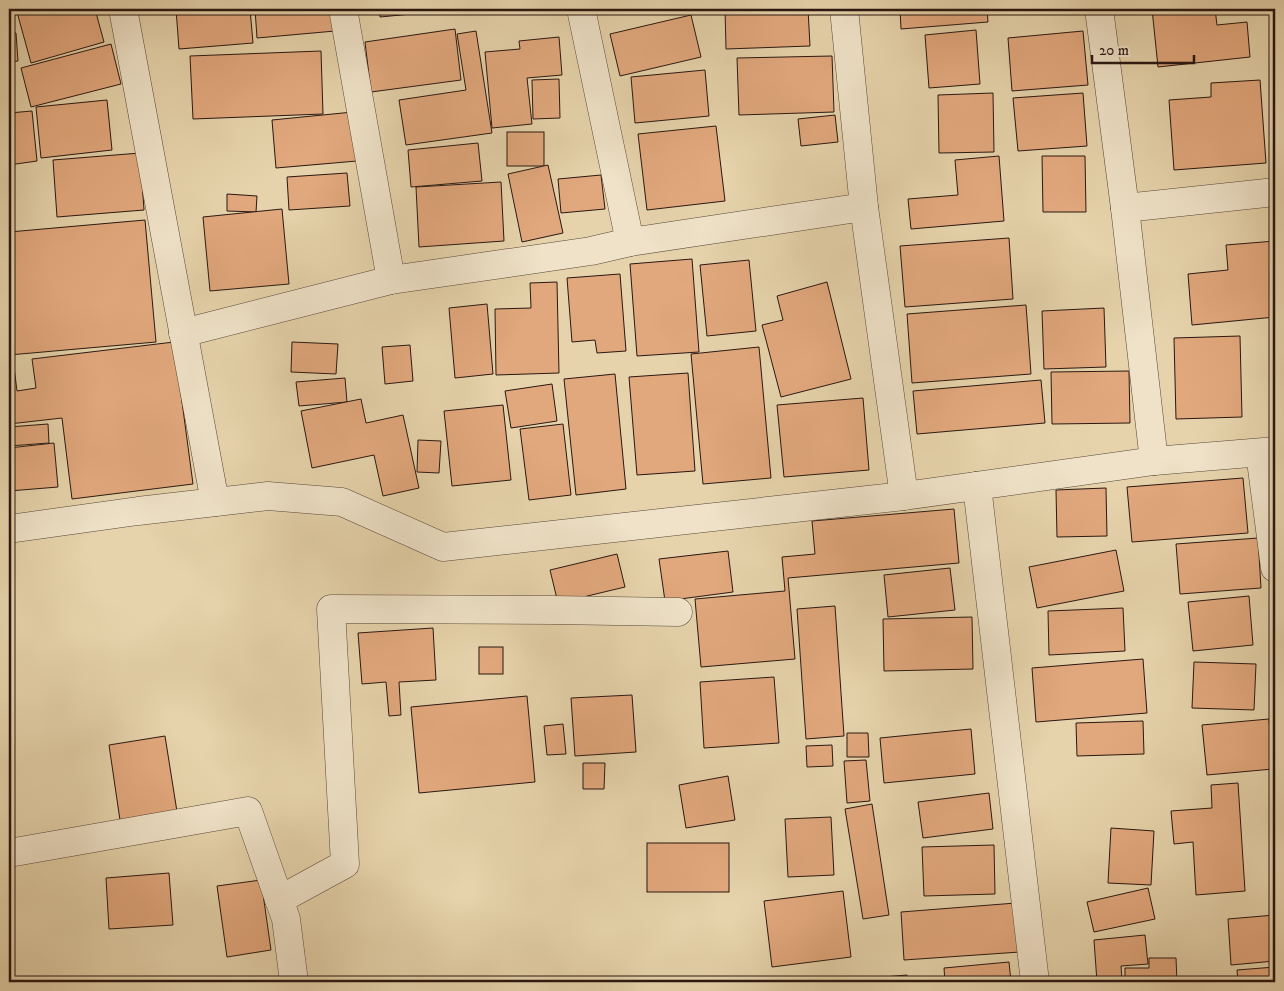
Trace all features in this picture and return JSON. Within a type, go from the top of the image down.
[{"type":"street","points":[[123,9],[215,502]]},
{"type":"street","points":[[343,9],[391,280]]},
{"type":"street","points":[[581,9],[630,242]]},
{"type":"street","points":[[844,9],[864,207],[904,496]]},
{"type":"street","points":[[1099,9],[1125,208],[1154,462]]},
{"type":"street","points":[[1125,208],[1275,192]]},
{"type":"street","points":[[184,333],[391,280],[591,251],[630,242],[864,207]]},
{"type":"street","points":[[9,529],[268,496],[342,502],[443,547],[904,496],[1154,462],[1268,452],[1275,568]]},
{"type":"street","points":[[977,486],[1035,982]]},
{"type":"street","points":[[279,900],[345,864],[331,609],[678,612]]},
{"type":"street","points":[[9,853],[248,810],[286,919],[294,982]]},
{"type":"building","points":[[29,9],[95,9],[104,42],[31,63],[17,12]]},
{"type":"building","points":[[176,9],[250,9],[253,43],[179,49]]},
{"type":"building","points":[[255,9],[334,9],[335,31],[257,38]]},
{"type":"building","points":[[380,9],[463,9],[380,17]]},
{"type":"building","points":[[725,9],[808,9],[810,46],[726,49]]},
{"type":"building","points":[[900,9],[987,9],[988,22],[901,29]]},
{"type":"building","points":[[1152,9],[1215,9],[1217,25],[1247,22],[1250,57],[1158,67]]},
{"type":"building","points":[[691,15],[701,57],[620,76],[610,34]]},
{"type":"building","points":[[455,29],[461,80],[371,92],[365,42]]},
{"type":"building","points":[[976,30],[980,84],[929,88],[925,35]]},
{"type":"building","points":[[476,31],[492,133],[406,145],[399,100],[466,90],[457,34]]},
{"type":"building","points":[[1083,31],[1088,85],[1012,91],[1008,38]]},
{"type":"building","points":[[9,33],[16,33],[18,61],[9,62]]},
{"type":"building","points":[[559,37],[562,75],[527,78],[532,124],[492,128],[485,52],[520,49],[519,41]]},
{"type":"building","points":[[111,44],[121,84],[31,107],[21,68]]},
{"type":"building","points":[[321,51],[323,114],[193,119],[190,56]]},
{"type":"building","points":[[832,56],[834,112],[739,115],[737,58]]},
{"type":"building","points":[[705,70],[709,116],[635,123],[631,77]]},
{"type":"building","points":[[559,79],[560,118],[533,119],[532,80]]},
{"type":"building","points":[[1260,80],[1266,163],[1174,170],[1169,100],[1211,97],[1211,83]]},
{"type":"building","points":[[1273,91],[1275,91],[1275,155],[1274,155]]},
{"type":"building","points":[[993,93],[994,152],[939,153],[938,95]]},
{"type":"building","points":[[1083,93],[1087,146],[1018,151],[1013,98]]},
{"type":"building","points":[[107,100],[112,150],[41,158],[36,107]]},
{"type":"building","points":[[32,111],[37,161],[9,165],[9,113]]},
{"type":"building","points":[[353,112],[357,161],[276,168],[272,120]]},
{"type":"building","points":[[835,115],[838,142],[801,146],[798,119]]},
{"type":"building","points":[[716,126],[725,201],[647,210],[638,134]]},
{"type":"building","points":[[507,132],[544,132],[544,166],[507,166]]},
{"type":"building","points":[[478,143],[482,181],[411,187],[408,150]]},
{"type":"building","points":[[140,153],[144,210],[57,217],[53,160]]},
{"type":"building","points":[[999,156],[1004,221],[911,229],[908,199],[958,195],[955,160]]},
{"type":"building","points":[[1042,156],[1085,156],[1086,212],[1043,212]]},
{"type":"building","points":[[548,165],[563,233],[522,242],[508,174]]},
{"type":"building","points":[[347,173],[350,206],[289,210],[287,177]]},
{"type":"building","points":[[601,175],[605,209],[561,213],[558,179]]},
{"type":"building","points":[[501,182],[504,241],[419,247],[416,187]]},
{"type":"building","points":[[227,194],[257,196],[256,212],[227,211]]},
{"type":"building","points":[[282,209],[289,284],[210,291],[203,217]]},
{"type":"building","points":[[145,220],[156,342],[9,355],[9,232]]},
{"type":"building","points":[[1009,238],[1013,299],[905,307],[900,246]]},
{"type":"building","points":[[1275,241],[1275,317],[1192,325],[1188,274],[1228,270],[1226,245]]},
{"type":"building","points":[[692,259],[699,352],[637,356],[630,264]]},
{"type":"building","points":[[749,260],[756,331],[707,336],[700,265]]},
{"type":"building","points":[[620,274],[626,351],[597,353],[595,340],[572,342],[567,278]]},
{"type":"building","points":[[557,282],[559,373],[496,375],[495,309],[531,308],[530,283]]},
{"type":"building","points":[[827,282],[851,379],[781,397],[762,325],[783,320],[777,296]]},
{"type":"building","points":[[487,304],[493,374],[455,378],[449,308]]},
{"type":"building","points":[[1026,305],[1031,374],[912,383],[907,314]]},
{"type":"building","points":[[1104,308],[1106,367],[1044,369],[1042,311]]},
{"type":"building","points":[[1240,336],[1242,417],[1176,419],[1174,338]]},
{"type":"building","points":[[174,342],[193,484],[72,499],[62,418],[9,424],[9,367],[14,367],[17,391],[36,388],[32,359]]},
{"type":"building","points":[[292,342],[338,344],[336,374],[291,372]]},
{"type":"building","points":[[410,345],[413,381],[385,384],[382,347]]},
{"type":"building","points":[[759,347],[771,478],[703,484],[691,354]]},
{"type":"building","points":[[1129,371],[1130,423],[1052,424],[1051,372]]},
{"type":"building","points":[[688,373],[695,471],[637,475],[629,377]]},
{"type":"building","points":[[615,374],[626,489],[576,495],[564,379]]},
{"type":"building","points":[[345,378],[347,402],[299,406],[296,382]]},
{"type":"building","points":[[1041,380],[1045,423],[917,434],[913,391]]},
{"type":"building","points":[[552,384],[557,421],[511,428],[505,391]]},
{"type":"building","points":[[863,398],[869,470],[784,477],[777,405]]},
{"type":"building","points":[[361,399],[366,423],[403,415],[419,488],[383,496],[374,455],[312,468],[301,411]]},
{"type":"building","points":[[503,405],[511,480],[452,486],[444,411]]},
{"type":"building","points":[[48,424],[49,443],[9,446],[9,427]]},
{"type":"building","points":[[563,424],[571,495],[529,500],[520,429]]},
{"type":"building","points":[[418,440],[441,441],[439,473],[417,472]]},
{"type":"building","points":[[54,443],[58,487],[9,491],[9,448]]},
{"type":"building","points":[[1243,478],[1248,533],[1132,542],[1127,487]]},
{"type":"building","points":[[1106,488],[1107,536],[1057,537],[1056,490]]},
{"type":"building","points":[[954,509],[959,563],[788,578],[795,659],[701,667],[695,599],[785,591],[782,557],[815,554],[812,521]]},
{"type":"building","points":[[1258,538],[1261,588],[1180,594],[1176,544]]},
{"type":"building","points":[[1116,550],[1124,591],[1037,608],[1029,567]]},
{"type":"building","points":[[728,551],[733,592],[665,601],[659,559]]},
{"type":"building","points":[[617,554],[625,587],[558,603],[550,570]]},
{"type":"building","points":[[950,568],[955,610],[888,617],[884,575]]},
{"type":"building","points":[[1249,596],[1253,645],[1193,651],[1188,602]]},
{"type":"building","points":[[835,606],[844,736],[806,739],[797,609]]},
{"type":"building","points":[[1123,608],[1125,651],[1049,655],[1048,611]]},
{"type":"building","points":[[972,617],[973,669],[884,671],[883,619]]},
{"type":"building","points":[[433,628],[436,680],[399,682],[401,715],[389,716],[386,682],[362,684],[358,633]]},
{"type":"building","points":[[479,647],[503,647],[503,674],[479,674]]},
{"type":"building","points":[[1143,659],[1147,713],[1036,722],[1032,668]]},
{"type":"building","points":[[1194,662],[1256,664],[1254,710],[1192,708]]},
{"type":"building","points":[[774,677],[779,743],[704,748],[700,682]]},
{"type":"building","points":[[632,695],[636,752],[575,756],[571,698]]},
{"type":"building","points":[[527,696],[535,782],[419,793],[411,707]]},
{"type":"building","points":[[1269,719],[1273,769],[1207,775],[1202,725]]},
{"type":"building","points":[[1143,721],[1144,754],[1077,756],[1076,723]]},
{"type":"building","points":[[563,724],[566,754],[547,755],[544,726]]},
{"type":"building","points":[[971,729],[975,774],[884,783],[880,738]]},
{"type":"building","points":[[847,733],[868,733],[869,757],[847,757]]},
{"type":"building","points":[[165,736],[178,818],[121,827],[109,745]]},
{"type":"building","points":[[832,745],[833,766],[807,767],[806,746]]},
{"type":"building","points":[[866,760],[870,801],[847,803],[844,761]]},
{"type":"building","points":[[583,763],[605,763],[604,789],[583,789]]},
{"type":"building","points":[[728,776],[735,820],[686,828],[679,785]]},
{"type":"building","points":[[1238,783],[1245,891],[1196,895],[1193,842],[1174,844],[1171,811],[1212,808],[1211,785]]},
{"type":"building","points":[[989,793],[993,829],[923,838],[918,802]]},
{"type":"building","points":[[872,804],[889,915],[863,919],[845,809]]},
{"type":"building","points":[[831,817],[834,875],[788,877],[785,819]]},
{"type":"building","points":[[1111,828],[1154,831],[1151,885],[1108,883]]},
{"type":"building","points":[[647,843],[729,843],[729,892],[647,892]]},
{"type":"building","points":[[994,845],[995,894],[924,896],[922,847]]},
{"type":"building","points":[[169,873],[173,925],[109,929],[106,878]]},
{"type":"building","points":[[261,880],[271,950],[227,957],[217,886]]},
{"type":"building","points":[[1148,888],[1155,919],[1094,932],[1087,902]]},
{"type":"building","points":[[843,891],[851,957],[772,967],[764,901]]},
{"type":"building","points":[[1016,903],[1020,952],[904,960],[901,912]]},
{"type":"building","points":[[1275,915],[1275,961],[1231,965],[1228,919]]},
{"type":"building","points":[[1145,935],[1148,964],[1121,966],[1122,982],[1097,982],[1094,940]]},
{"type":"building","points":[[1149,958],[1176,958],[1177,982],[1125,982],[1125,968],[1149,968]]},
{"type":"building","points":[[1009,962],[1011,982],[945,982],[944,968]]},
{"type":"building","points":[[1275,967],[1275,982],[1238,982],[1237,970]]},
{"type":"building","points":[[907,975],[908,982],[885,982],[884,977]]},
{"type":"building","points":[[858,977],[859,982],[806,982]]}]
